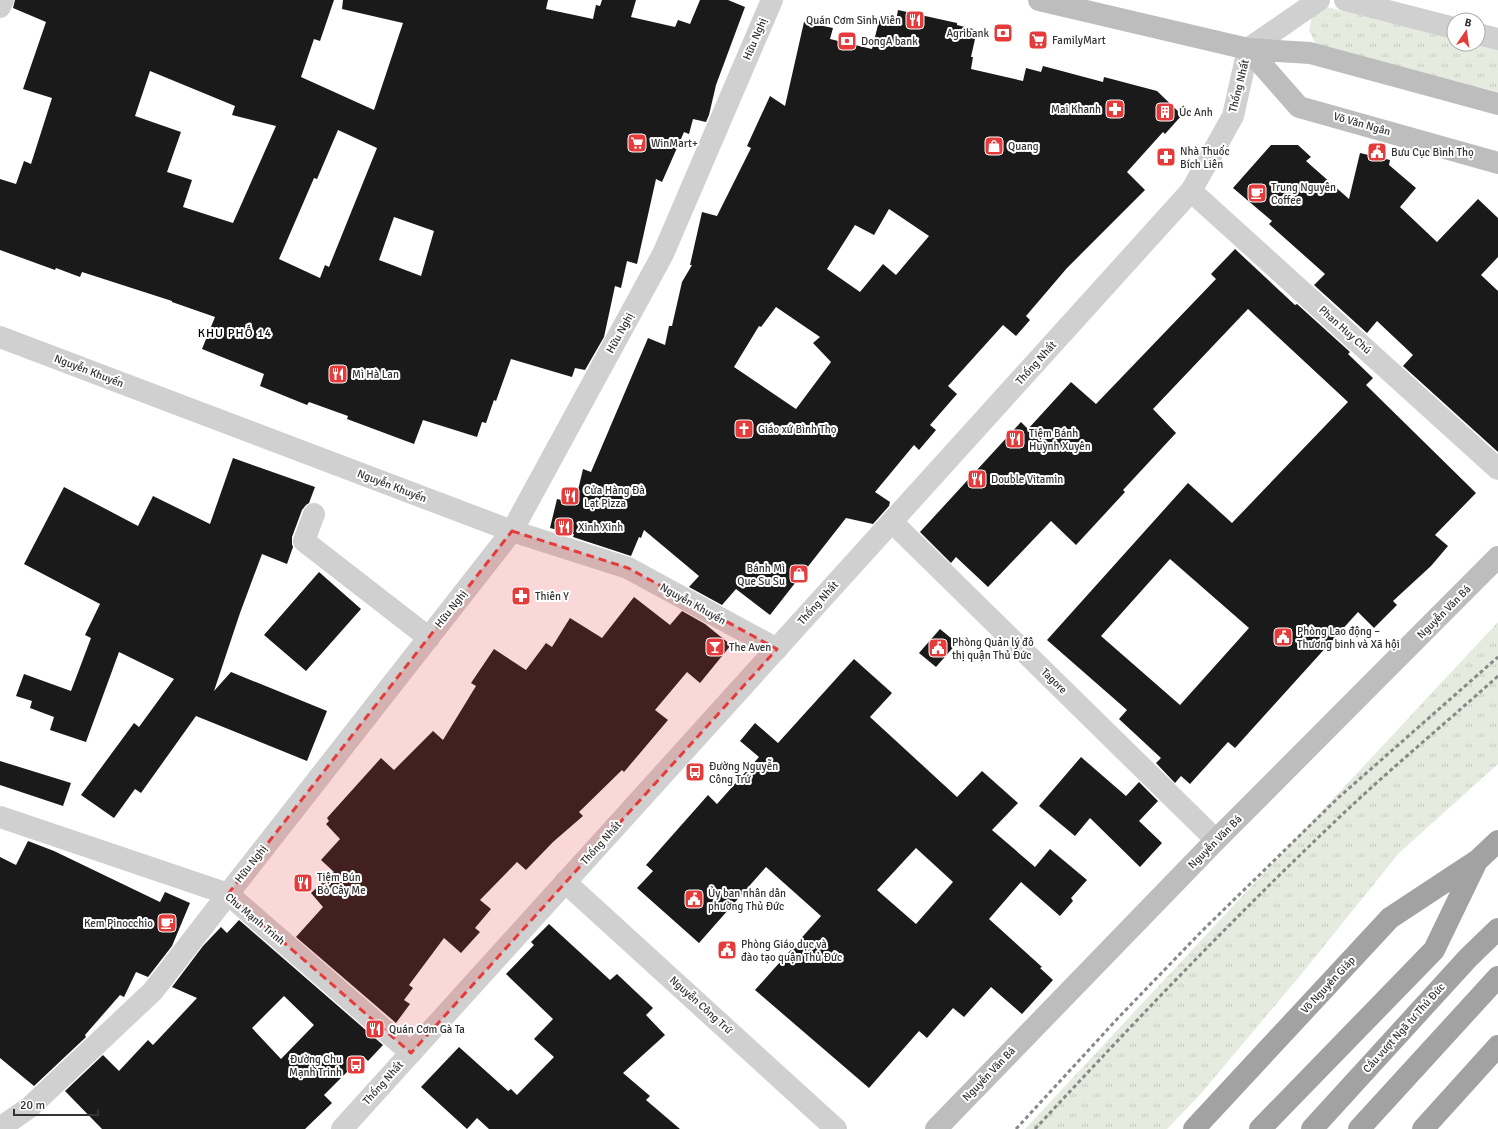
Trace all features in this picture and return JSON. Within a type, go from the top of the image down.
[{"type":"highway","name":"Võ Nguyên Giáp","points":[[1194,1129],[1390,918],[1478,860],[1498,841]]},
{"type":"highway","name":"Võ Nguyên Giáp","points":[[1260,1129],[1434,950],[1478,860]]},
{"type":"highway","name":"Cầu vượt Ngã tư Thủ Đức","points":[[1312,1129],[1468,958],[1498,929]]},
{"type":"highway","points":[[1359,1129],[1498,977]]},
{"type":"highway","points":[[1423,1129],[1498,1046]]},
{"type":"main road","points":[[1039,0],[1248,49],[1310,53],[1498,104]]},
{"type":"main road","name":"Võ Văn Ngân","points":[[1248,49],[1299,107],[1498,163]]},
{"type":"main road","name":"Nguyễn Văn Bá","points":[[936,1129],[1216,840],[1498,558]]},
{"type":"street","points":[[0,7],[3,0]]},
{"type":"street","name":"Hữu Nghị","points":[[0,1128],[30,1107],[153,991],[512,531],[663,254],[772,0]]},
{"type":"street","points":[[1248,49],[1319,0]]},
{"type":"street","points":[[1345,0],[1446,26]]},
{"type":"street","points":[[1486,36],[1498,39]]},
{"type":"street","name":"Thống Nhất","points":[[342,1129],[1191,191],[1233,116],[1248,49]]},
{"type":"street","name":"Phan Huy Chú","points":[[1191,191],[1498,469]]},
{"type":"street","name":"Nguyễn Khuyến","points":[[0,337],[512,531],[628,568],[777,649]]},
{"type":"street","points":[[314,514],[304,541],[429,638]]},
{"type":"street","name":"Tagore","points":[[892,522],[1216,840]]},
{"type":"street","name":"Chu Mạnh Trinh","points":[[0,817],[228,894],[411,1052]]},
{"type":"street","name":"Nguyễn Công Trứ","points":[[565,882],[836,1129]]},
{"type":"highlighted area","points":[[512,531],[628,568],[777,649],[411,1053],[228,894]]},
{"type":"green space","points":[[1327,7],[1446,37],[1446,52],[1486,52],[1486,47],[1498,50],[1498,92],[1316,45],[1309,30],[1312,16]]},
{"type":"green space","points":[[1498,622],[1498,764],[1399,853],[1299,977],[1198,1097],[1167,1129],[1025,1129]]},
{"type":"building","points":[[15,0],[334,0],[320,41],[314,39],[301,77],[374,110],[403,23],[342,9],[343,0],[548,0],[546,9],[593,19],[596,5],[600,6],[602,0],[636,0],[631,17],[675,27],[678,20],[690,24],[700,0],[728,0],[745,7],[716,85],[706,122],[693,119],[689,134],[684,132],[662,182],[656,179],[637,264],[627,261],[621,288],[615,286],[604,337],[585,370],[575,368],[572,377],[511,359],[496,401],[494,400],[486,423],[482,422],[477,437],[423,420],[414,444],[347,419],[348,416],[309,402],[307,405],[260,386],[264,374],[202,349],[215,317],[172,301],[82,272],[80,277],[56,268],[55,270],[0,250],[0,179],[16,184],[24,161],[31,164],[52,98],[23,89],[46,22],[13,8]],"holes":[[[150,71],[235,106],[232,115],[276,126],[233,223],[183,207],[192,180],[167,172],[181,132],[135,116]],[[338,130],[377,148],[329,267],[325,265],[320,278],[279,259],[314,178],[317,179]],[[394,217],[434,231],[421,276],[379,260]]]},
{"type":"building","points":[[898,10],[957,23],[957,25],[977,30],[971,57],[973,57],[971,69],[1023,81],[1026,68],[1041,72],[1043,66],[1103,82],[1104,77],[1157,91],[1182,115],[1165,134],[1163,132],[1127,172],[1145,190],[1067,268],[1026,316],[1030,320],[1016,336],[1003,325],[948,386],[957,394],[930,425],[936,430],[919,450],[914,445],[875,492],[890,502],[889,506],[873,524],[846,518],[770,615],[736,589],[722,605],[689,587],[699,576],[644,530],[641,538],[639,537],[631,556],[573,537],[574,534],[550,528],[557,499],[575,503],[583,469],[591,472],[648,338],[665,345],[669,326],[672,326],[682,282],[692,265],[690,265],[702,212],[717,216],[751,148],[747,146],[770,96],[785,106],[804,22],[833,28],[830,39],[872,49],[880,17],[896,21]],"holes":[[[889,209],[929,236],[896,275],[883,264],[860,292],[827,269],[855,225],[874,235]],[[776,307],[820,337],[813,343],[831,362],[796,409],[734,367],[759,326],[761,327]]]},
{"type":"building","points":[[1271,145],[1298,145],[1311,157],[1306,161],[1349,199],[1360,153],[1390,160],[1389,165],[1416,188],[1400,207],[1437,242],[1478,199],[1498,218],[1498,257],[1481,275],[1498,291],[1498,452],[1403,366],[1413,355],[1377,321],[1367,333],[1314,285],[1325,274],[1269,224],[1272,221],[1233,188]]},
{"type":"building","points":[[1235,249],[1295,305],[1297,304],[1350,352],[1348,354],[1373,378],[1366,385],[1476,493],[1435,535],[1448,546],[1431,566],[1393,601],[1397,605],[1374,628],[1358,612],[1235,748],[1228,742],[1190,784],[1181,776],[1175,783],[1156,763],[1161,758],[1119,719],[1127,710],[1047,640],[1188,483],[1232,523],[1348,402],[1248,309],[1153,409],[1176,433],[1123,490],[1125,492],[1076,545],[1051,521],[988,587],[956,557],[951,563],[920,532],[1021,422],[1028,429],[1071,382],[1096,404],[1216,279],[1211,274]],"holes":[[[1170,559],[1249,628],[1180,705],[1101,636]]]},
{"type":"building","points":[[233,458],[315,487],[309,503],[302,510],[292,537],[293,547],[287,564],[262,554],[240,613],[214,691],[231,672],[327,711],[307,761],[196,716],[141,793],[135,789],[114,818],[81,795],[134,723],[139,727],[174,679],[119,652],[86,742],[50,730],[54,717],[30,708],[32,701],[16,696],[24,674],[71,691],[91,638],[85,635],[100,604],[24,564],[64,487],[138,526],[153,496],[210,524]]},
{"type":"building","points":[[319,572],[361,609],[306,671],[264,635]]},
{"type":"building","points":[[634,597],[670,625],[682,611],[705,624],[731,645],[700,683],[687,672],[655,710],[668,720],[624,772],[622,770],[579,812],[583,816],[553,842],[526,870],[517,862],[480,900],[491,909],[475,928],[480,932],[461,953],[444,938],[409,985],[413,988],[404,1000],[410,1004],[396,1023],[296,937],[323,907],[311,893],[334,872],[321,860],[340,839],[326,824],[329,821],[327,818],[381,758],[394,770],[433,731],[443,740],[476,686],[471,683],[494,649],[526,670],[546,643],[552,647],[570,618],[602,638]]},
{"type":"building","name":"Phòng Quản lý đô thị quận Thủ Đức","points":[[940,629],[957,643],[936,667],[919,653]]},
{"type":"building","points":[[854,659],[892,693],[870,717],[957,797],[982,771],[1018,803],[992,830],[1035,867],[1050,849],[1087,880],[1071,898],[1073,901],[1060,916],[1021,882],[989,919],[1042,967],[1040,968],[1053,980],[1022,1014],[991,987],[964,1017],[953,1008],[927,1038],[919,1031],[869,1088],[755,990],[821,916],[766,867],[699,943],[637,888],[653,871],[646,865],[708,795],[717,804],[759,757],[740,741],[755,723],[778,743]],"holes":[[[916,848],[953,882],[916,924],[877,890]]]},
{"type":"building","points":[[1081,757],[1126,796],[1139,782],[1158,801],[1139,821],[1162,843],[1140,867],[1090,818],[1075,836],[1039,806]]},
{"type":"building","points":[[0,761],[71,783],[63,806],[0,785]]},
{"type":"building","points":[[28,841],[54,851],[160,902],[165,892],[190,903],[172,946],[148,977],[136,972],[124,997],[120,995],[85,1035],[86,1037],[34,1086],[0,1058],[0,857],[16,865]]},
{"type":"building","points":[[239,920],[383,1045],[368,1061],[363,1056],[324,1095],[332,1103],[305,1129],[102,1129],[65,1091],[103,1055],[119,1071],[148,1040],[153,1045],[197,998],[172,987],[203,946],[221,927],[227,933]],"holes":[[[284,996],[314,1025],[281,1059],[252,1028]]]},
{"type":"building","points":[[549,924],[610,980],[617,974],[653,1008],[646,1015],[665,1035],[623,1073],[650,1096],[646,1100],[680,1129],[489,1129],[477,1118],[467,1129],[421,1087],[459,1047],[508,1091],[511,1089],[517,1095],[554,1057],[534,1039],[553,1019],[506,974],[534,945],[531,942]]},
{"type":"railway","points":[[1016,1129],[1119,1017],[1201,932],[1338,798],[1498,657]]},
{"type":"railway","points":[[1035,1129],[1188,967],[1267,888],[1384,776],[1498,676]]},
{"type":"place","name":"Quán Cơm Sinh Viên","points":[[915,20]]},
{"type":"place","name":"Agribank","points":[[1003,33]]},
{"type":"place","name":"FamilyMart","points":[[1038,40]]},
{"type":"place","name":"DongA bank","points":[[847,41]]},
{"type":"place","name":"Mai Khanh","points":[[1115,109]]},
{"type":"place","name":"Úc Anh","points":[[1165,112]]},
{"type":"place","name":"WinMart+","points":[[637,143]]},
{"type":"place","name":"Quang","points":[[994,146]]},
{"type":"place","name":"Bưu Cục Bình Thọ","points":[[1377,152]]},
{"type":"place","name":"Nhà Thuốc Bích Liên","points":[[1166,157]]},
{"type":"place","name":"Trung Nguyên Coffee","points":[[1257,193]]},
{"type":"place","name":"Mì Hà Lan","points":[[338,374]]},
{"type":"place","name":"Giáo xứ Bình Thọ","points":[[744,429]]},
{"type":"place","name":"Tiệm Bánh Huỳnh Xuyên","points":[[1015,439]]},
{"type":"place","name":"Double Vitamin","points":[[977,479]]},
{"type":"place","name":"Cửa Hàng Đà Lạt Pizza","points":[[570,496]]},
{"type":"place","name":"Xinh Xinh","points":[[564,527]]},
{"type":"place","name":"Bánh Mì Que Su Su","points":[[799,574]]},
{"type":"place","name":"Thiên Y","points":[[521,596]]},
{"type":"place","name":"Phòng Lao động – Thương binh và Xã hội","points":[[1283,637]]},
{"type":"place","name":"The Aven","points":[[715,647]]},
{"type":"place","name":"Phòng Quản lý đô thị quận Thủ Đức","points":[[938,648]]},
{"type":"place","name":"Đường Nguyễn Công Trứ","points":[[695,772]]},
{"type":"place","name":"Tiệm Bún Bò Cây Me","points":[[303,883]]},
{"type":"place","name":"Ủy ban nhân dân phường Thủ Đức","points":[[694,899]]},
{"type":"place","name":"Kem Pinocchio","points":[[167,923]]},
{"type":"place","name":"Phòng Giáo dục và đào tạo quận Thủ Đức","points":[[727,950]]},
{"type":"place","name":"Quán Cơm Gà Ta","points":[[375,1029]]},
{"type":"place","name":"Đường Chu Mạnh Trinh","points":[[356,1065]]},
{"type":"district","name":"KHU PHỐ 14","points":[[235,333]]}]
